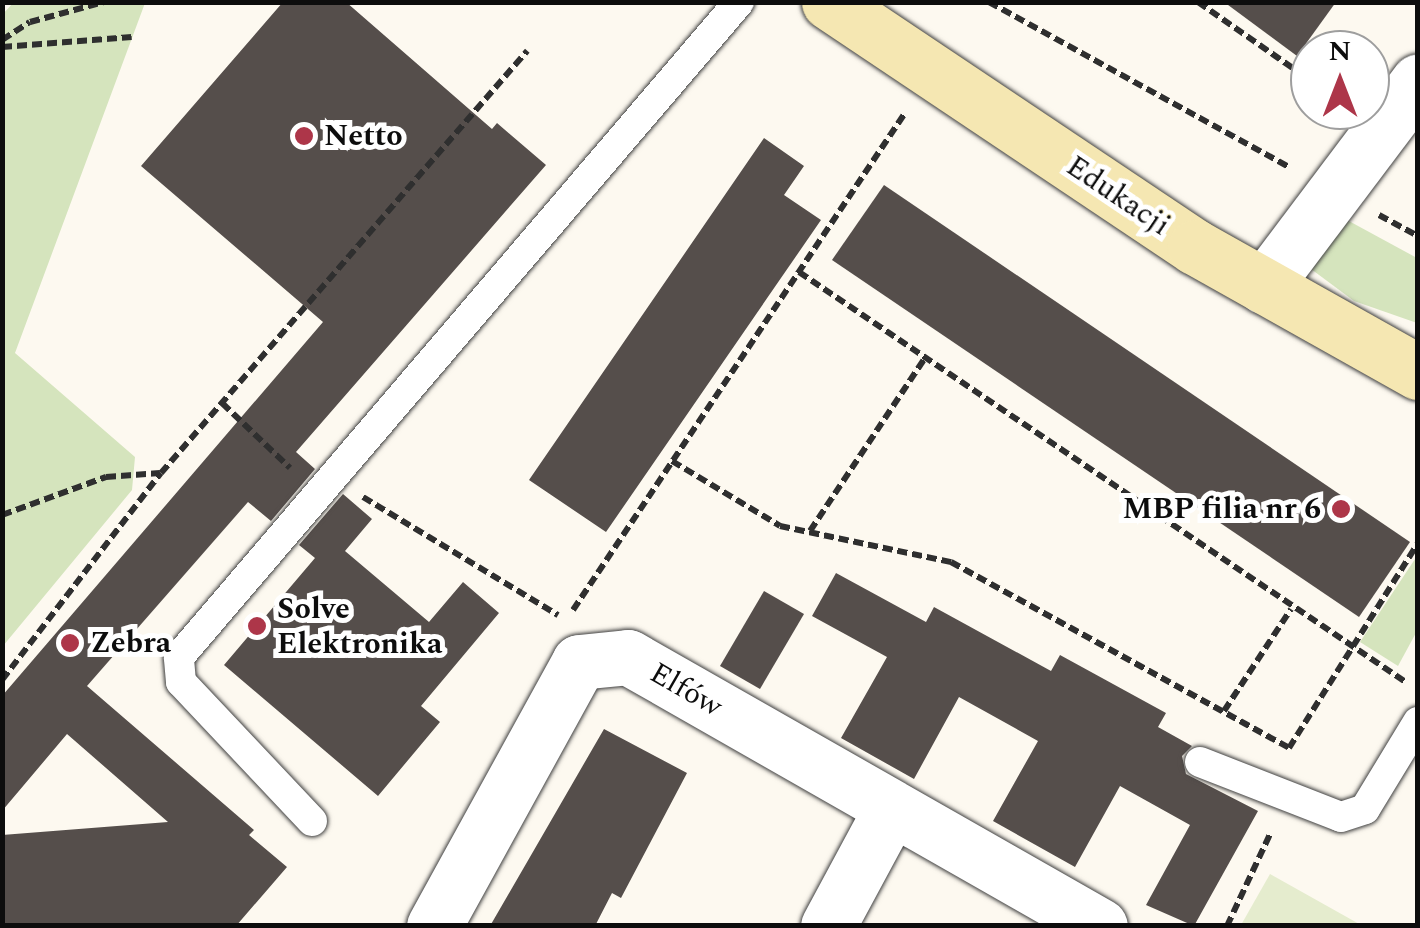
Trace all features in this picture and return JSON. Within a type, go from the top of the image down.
[{"type":"street","name":"Edukacji","points":[[829,2],[1195,247],[1418,372]]},
{"type":"street","points":[[1264,286],[1418,82]]},
{"type":"street","name":"Elfów","points":[[434,926],[579,662],[628,657],[1100,926]]},
{"type":"street","points":[[828,926],[892,809]]},
{"type":"lane","points":[[312,821],[181,682],[179,657],[740,2]]},
{"type":"lane","points":[[1200,762],[1341,817],[1364,809],[1418,722]]},
{"type":"path","points":[[2,44],[30,22],[104,2]]},
{"type":"path","points":[[989,2],[1418,236]]},
{"type":"path","points":[[1198,2],[1290,66]]},
{"type":"path","points":[[2,44],[132,37]]},
{"type":"path","points":[[2,680],[161,473],[527,51]]},
{"type":"path","points":[[222,403],[325,486],[566,620],[906,112]]},
{"type":"path","points":[[799,272],[1352,651],[1418,689]]},
{"type":"path","points":[[810,532],[924,358]]},
{"type":"path","points":[[672,461],[780,526],[952,562],[1289,748],[1418,543]]},
{"type":"path","points":[[2,515],[106,478],[161,473]]},
{"type":"path","points":[[1224,712],[1292,609]]},
{"type":"path","points":[[1226,926],[1288,797]]},
{"type":"green space","points":[[13,3],[145,3],[15,353],[135,457],[132,490],[3,646],[2,15]]},
{"type":"green space","points":[[1336,214],[1417,258],[1417,323],[1354,301],[1311,269],[1311,253]]},
{"type":"green space","points":[[1417,556],[1417,631],[1398,666],[1360,642]]},
{"type":"green space","points":[[1270,874],[1361,925],[1241,925]]},
{"type":"building","points":[[283,2],[346,2],[492,129],[497,123],[546,165],[296,452],[315,469],[271,521],[248,502],[87,686],[254,830],[249,835],[287,867],[236,926],[2,926],[2,835],[168,822],[67,734],[2,811],[2,696],[323,322],[141,166]]},
{"type":"building","points":[[1224,2],[1336,2],[1316,30],[1290,30],[1290,51]]},
{"type":"building","points":[[764,138],[804,166],[784,195],[821,220],[606,532],[529,480]]},
{"type":"building","points":[[884,185],[1410,542],[1359,617],[832,260]]},
{"type":"building","points":[[343,494],[372,519],[345,551],[429,622],[463,582],[499,613],[421,706],[440,722],[378,796],[224,665],[315,558],[299,545]]},
{"type":"building","points":[[836,573],[926,622],[934,607],[1051,671],[1060,655],[1166,713],[1158,727],[1192,746],[1182,756],[1186,774],[1258,811],[1194,926],[1146,905],[1190,825],[1120,786],[1075,867],[993,821],[1038,741],[959,697],[914,779],[841,738],[887,657],[812,616]]},
{"type":"building","points":[[764,591],[804,614],[760,689],[720,666]]},
{"type":"building","points":[[604,729],[687,773],[621,898],[612,893],[595,926],[490,926]]},
{"type":"place","name":"Netto","points":[[304,136]]},
{"type":"place","name":"MBP filia nr 6","points":[[1341,509]]},
{"type":"place","name":"Solve Elektronika","points":[[257,626]]},
{"type":"place","name":"Zebra","points":[[70,643]]}]
